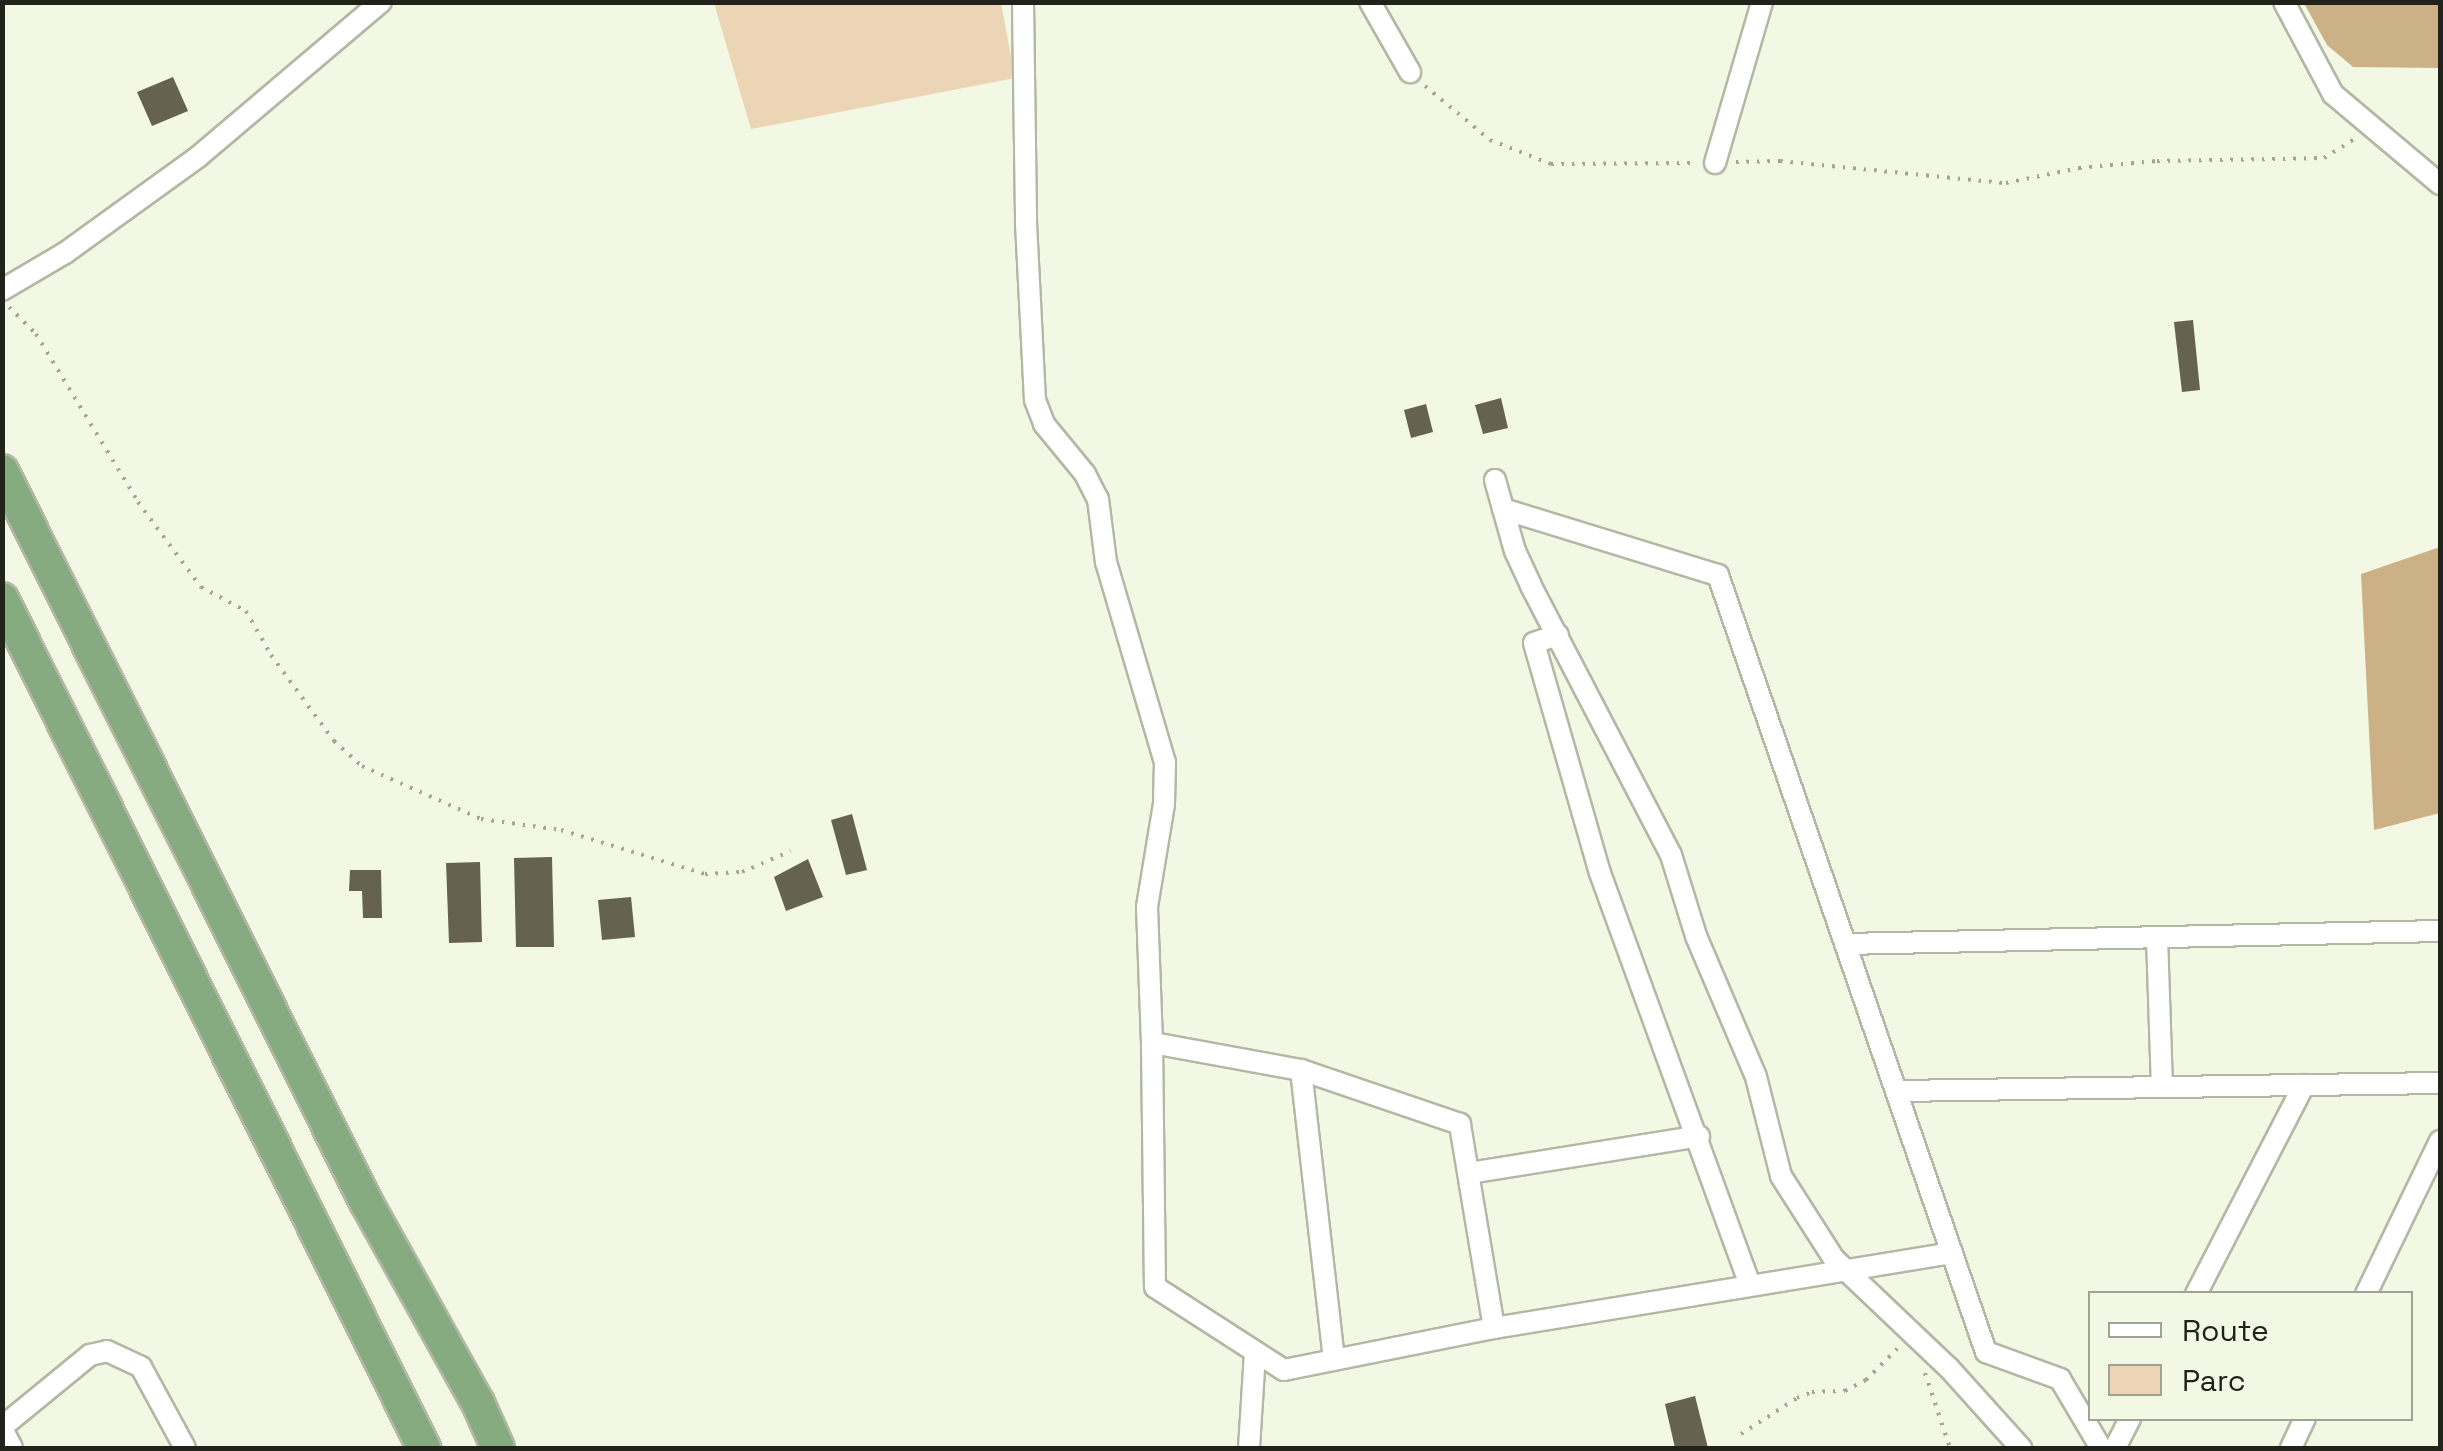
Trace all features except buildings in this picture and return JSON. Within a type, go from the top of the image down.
[{"type":"highway","points":[[2,471],[357,1184],[478,1403],[498,1448]]},
{"type":"highway","points":[[2,598],[424,1448]]},
{"type":"street","points":[[2,290],[64,253],[198,157],[381,2]]},
{"type":"street","points":[[1024,2],[1028,296],[1035,400],[1044,424],[1086,474],[1098,498],[1106,562],[1165,762],[1164,804],[1147,907],[1155,1287],[1284,1370],[1494,1328],[1952,1253]]},
{"type":"street","points":[[1370,2],[1410,72]]},
{"type":"street","points":[[1715,163],[1762,2]]},
{"type":"street","points":[[2284,2],[2333,94],[2440,184]]},
{"type":"street","points":[[1495,480],[1515,551],[1671,855],[1696,936],[1756,1077],[1781,1176],[1845,1270],[1949,1368],[2022,1448]]},
{"type":"street","points":[[1504,509],[1718,575],[1986,1352],[2060,1379],[2100,1448]]},
{"type":"street","points":[[1558,635],[1534,643],[1600,874],[1699,1136],[1750,1286]]},
{"type":"street","points":[[1845,944],[2440,931]]},
{"type":"street","points":[[2157,937],[2162,1087]]},
{"type":"street","points":[[1152,1043],[1301,1070],[1460,1124],[1494,1328]]},
{"type":"street","points":[[1301,1070],[1334,1359]]},
{"type":"street","points":[[1896,1092],[2440,1083]]},
{"type":"street","points":[[2198,1291],[2304,1085]]},
{"type":"street","points":[[1469,1174],[1699,1136]]},
{"type":"street","points":[[2367,1291],[2440,1141]]},
{"type":"street","points":[[12,1448],[2,1428],[90,1355],[107,1350],[140,1367],[185,1448]]},
{"type":"street","points":[[1250,1448],[1255,1352]]},
{"type":"street","points":[[2115,1448],[2128,1421]]},
{"type":"street","points":[[2291,1448],[2304,1421]]},
{"type":"path","points":[[1410,72],[1490,140],[1551,164],[1780,161],[2006,182],[2079,168],[2157,161],[2324,158],[2369,128]]},
{"type":"path","points":[[2,304],[18,312],[36,334],[138,502],[201,587],[246,610],[272,656],[323,726],[362,766],[481,819],[561,830],[705,874],[742,872],[791,851]]},
{"type":"path","points":[[1741,1434],[1797,1398],[1812,1392],[1846,1391],[1866,1380],[1896,1349],[1915,1339],[1950,1448]]},
{"type":"green space","points":[[714,3],[1001,3],[1015,78],[751,129]]},
{"type":"shaded area","points":[[2304,3],[2440,3],[2440,68],[2353,67],[2327,45]]},
{"type":"shaded area","points":[[2440,547],[2440,813],[2374,830],[2361,574]]}]
